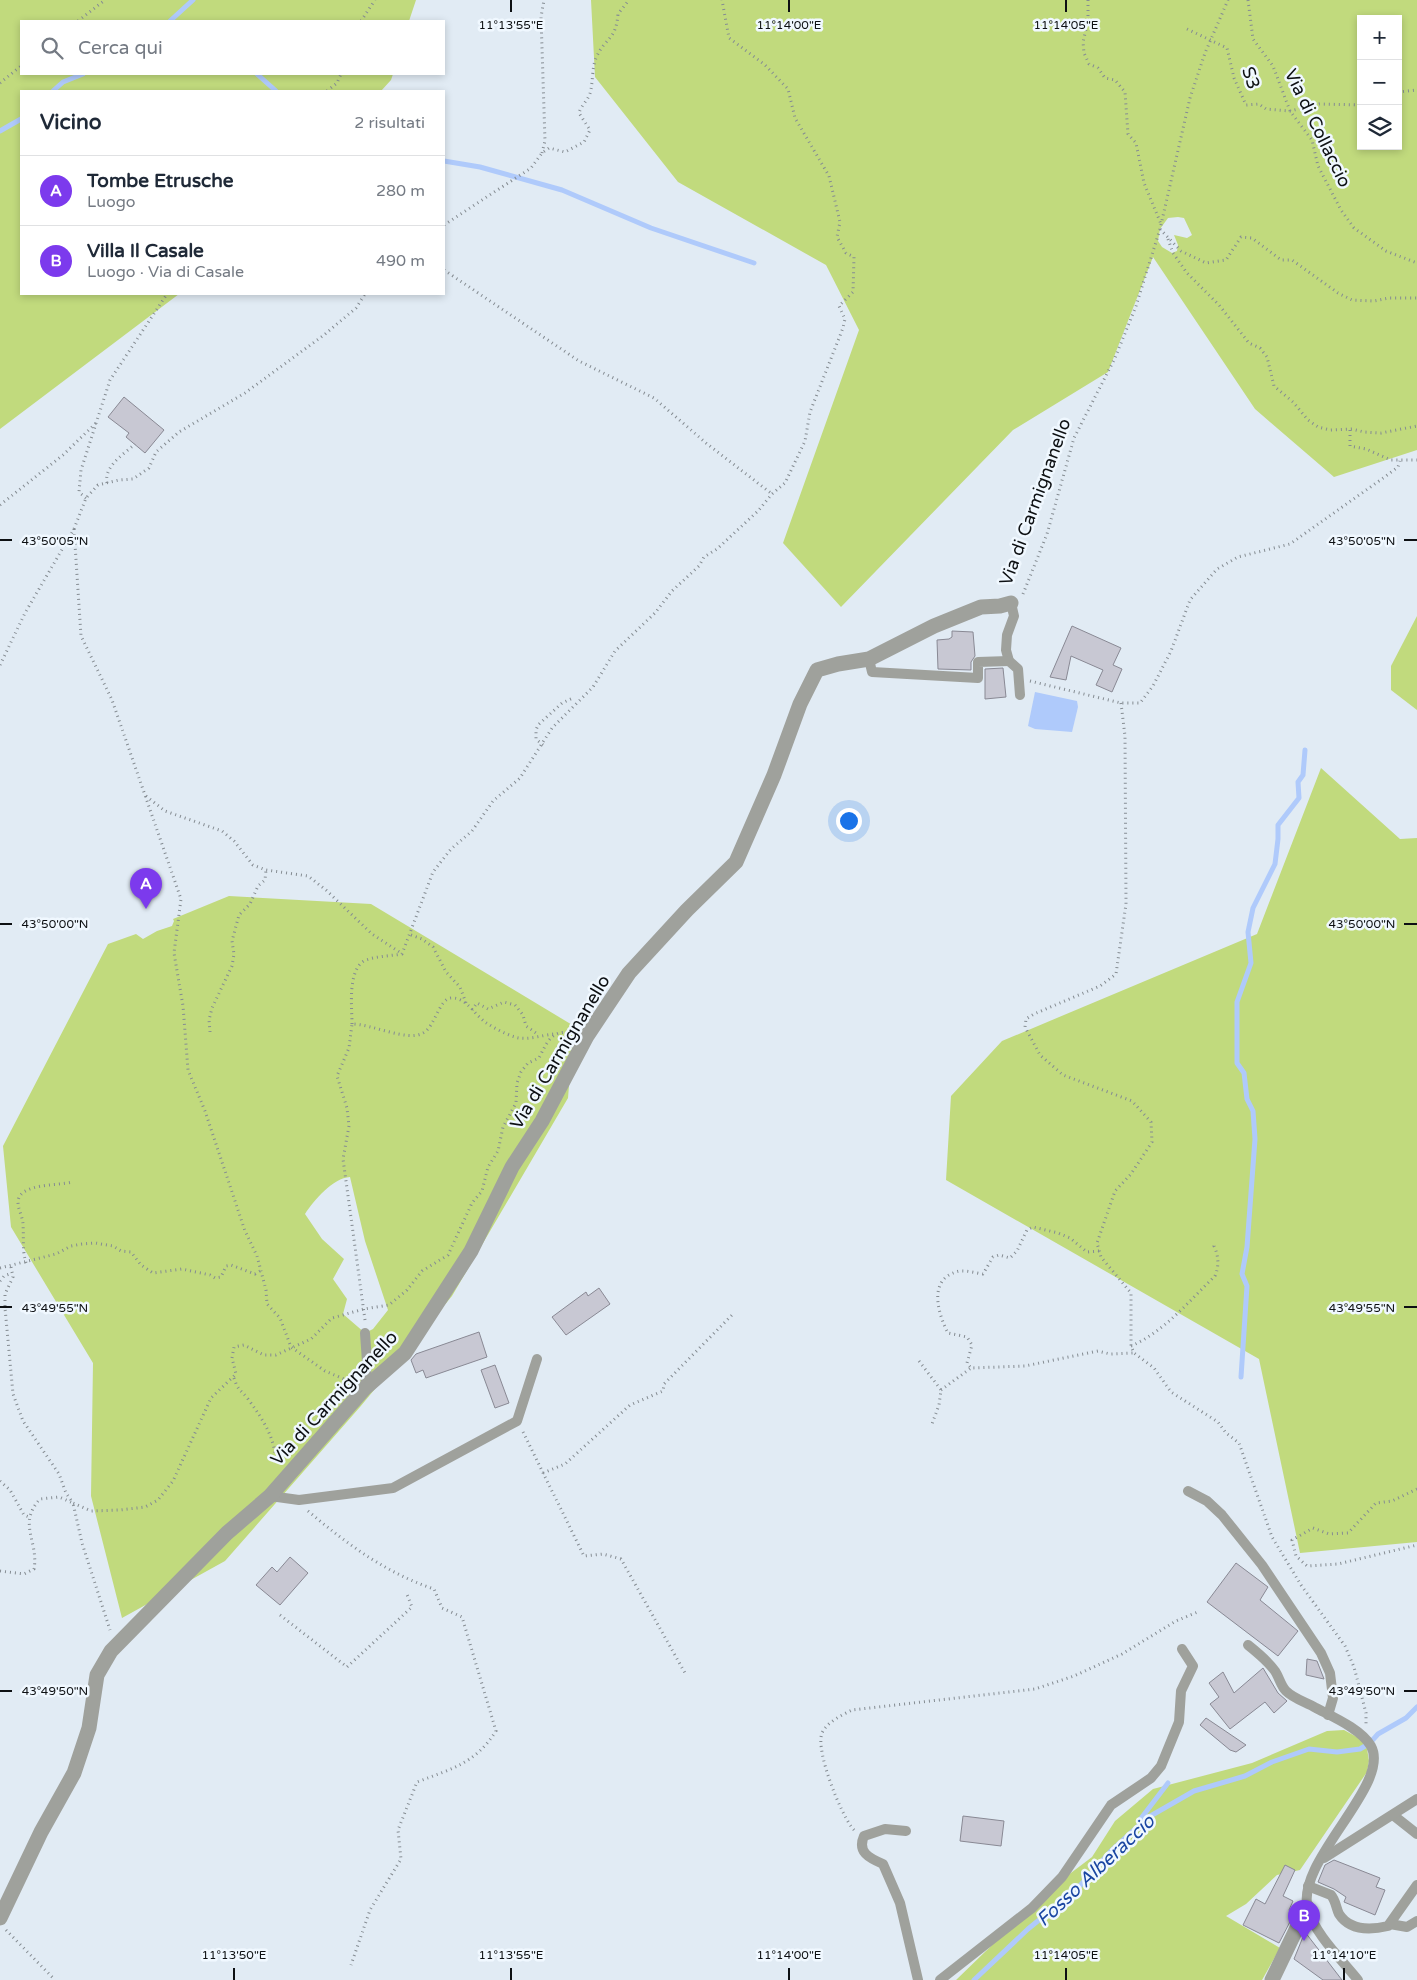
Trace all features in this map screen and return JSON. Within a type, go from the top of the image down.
[{"type":"street","name":"Via di Carmignanello","points":[[0,1918],[41,1832],[74,1773],[89,1728],[97,1675],[111,1651],[227,1533],[270,1496],[365,1388],[405,1353],[470,1250],[512,1168],[542,1121],[587,1036],[629,972],[687,910],[736,862],[774,775],[800,704],[817,670],[838,664],[869,659],[934,626],[981,606],[1000,606],[1011,603]]},
{"type":"street","points":[[1272,1980],[1307,1907]]},
{"type":"lane","points":[[1009,661],[1006,640],[1014,616],[1011,603]]},
{"type":"lane","points":[[869,659],[872,672],[978,678],[978,662],[1009,661],[1016,665],[1019,676],[1020,695]]},
{"type":"lane","points":[[365,1333],[368,1362],[365,1388]]},
{"type":"lane","points":[[270,1496],[294,1500],[393,1488],[517,1421],[537,1359]]},
{"type":"lane","points":[[1188,1491],[1207,1501],[1222,1515],[1262,1565],[1321,1653],[1330,1674],[1333,1698],[1328,1715]]},
{"type":"lane","points":[[1248,1645],[1269,1663],[1286,1691],[1364,1737],[1372,1748],[1375,1758],[1372,1772],[1311,1875],[1308,1886],[1307,1907],[1312,1921],[1358,1980]]},
{"type":"lane","points":[[940,1980],[1032,1908],[1062,1877],[1111,1805],[1151,1778],[1161,1766],[1179,1722],[1181,1691],[1193,1666],[1182,1649]]},
{"type":"lane","points":[[1321,1860],[1417,1799]]},
{"type":"lane","points":[[1393,1815],[1417,1834]]},
{"type":"lane","points":[[906,1831],[885,1829],[864,1836],[862,1839],[862,1850],[870,1858],[883,1864],[900,1902],[918,1980]]},
{"type":"lane","points":[[1390,1924],[1417,1885]]},
{"type":"lane","points":[[1308,1886],[1331,1895],[1340,1915],[1347,1923],[1373,1930],[1390,1924],[1407,1927],[1417,1921]]},
{"type":"path","points":[[79,20],[105,0]]},
{"type":"path","points":[[362,20],[375,0]]},
{"type":"path","points":[[542,153],[545,140],[541,17],[544,0]]},
{"type":"path","points":[[445,224],[531,168],[542,153],[549,148],[570,150],[584,142],[590,130],[579,114],[591,90],[596,58],[607,41],[612,37],[619,22],[618,14],[629,0]]},
{"type":"path","points":[[402,954],[411,935],[423,895],[433,872],[451,849],[472,832],[492,801],[520,778],[543,745],[552,728],[593,687],[615,651],[655,613],[672,591],[698,566],[704,557],[717,549],[735,530],[758,511],[772,494],[786,483],[805,441],[810,412],[843,328],[845,319],[839,306],[853,292],[854,257],[846,253],[837,237],[840,222],[829,176],[795,118],[788,89],[765,65],[729,38],[722,0]]},
{"type":"path","points":[[1088,0],[1088,21],[1083,42],[1084,53],[1089,64],[1098,68],[1105,78],[1115,80],[1125,92],[1128,134],[1136,143],[1144,183],[1161,224]]},
{"type":"path","name":"Via di Carmignanello","points":[[1011,603],[1018,600],[1027,587],[1047,534],[1074,438],[1115,358],[1136,306],[1160,229],[1192,91],[1205,53],[1228,0]]},
{"type":"path","name":"Via di Collaccio","points":[[1248,0],[1253,39],[1273,66],[1290,111],[1312,140],[1318,166],[1341,210],[1354,228],[1386,251],[1417,263]]},
{"type":"path","name":"S3","points":[[1187,29],[1227,48],[1234,78],[1246,106],[1259,104],[1266,109],[1290,111],[1319,104],[1357,105]]},
{"type":"path","points":[[0,83],[20,67]]},
{"type":"path","points":[[328,90],[338,83],[341,75]]},
{"type":"path","points":[[1402,92],[1417,90]]},
{"type":"path","points":[[1160,229],[1180,251],[1206,262],[1226,260],[1241,237],[1246,236],[1252,238],[1281,260],[1292,260],[1338,293],[1352,300],[1374,302],[1389,298],[1417,298]]},
{"type":"path","points":[[1168,239],[1172,253],[1187,273],[1219,305],[1249,343],[1260,348],[1267,357],[1274,386],[1294,402],[1308,420],[1318,427],[1330,430],[1352,429],[1381,433],[1417,426]]},
{"type":"path","points":[[445,271],[579,360],[654,398],[679,421],[772,494]]},
{"type":"path","points":[[86,498],[79,492],[81,470],[110,380],[166,295]]},
{"type":"path","points":[[0,665],[25,613],[74,530],[86,498],[98,485],[133,479],[149,468],[156,452],[179,432],[245,393],[324,335],[356,308],[365,295]]},
{"type":"path","points":[[0,505],[63,455],[98,422]]},
{"type":"path","points":[[1350,430],[1350,446],[1400,461],[1417,460]]},
{"type":"path","points":[[107,483],[106,475],[109,467],[135,444]]},
{"type":"path","points":[[1019,676],[1026,680],[1121,703],[1134,704],[1144,701],[1171,651],[1190,600],[1217,569],[1238,557],[1290,544],[1316,527],[1337,509],[1379,482],[1398,466],[1400,461]]},
{"type":"path","points":[[74,530],[81,636],[112,700],[181,899],[174,953],[183,1006],[188,1070],[205,1111],[260,1271],[267,1304],[280,1318],[290,1347],[325,1371],[365,1388]]},
{"type":"path","points":[[543,745],[536,739],[538,725],[562,703],[573,698]]},
{"type":"path","points":[[1121,703],[1125,736],[1126,904],[1116,974],[1100,986],[1034,1014],[1026,1019],[1025,1028],[1040,1054],[1063,1075],[1132,1102],[1151,1122],[1152,1142],[1131,1174],[1115,1191],[1097,1243],[1101,1257],[1131,1293],[1131,1346],[1134,1353],[1154,1368],[1171,1392],[1218,1422],[1226,1433],[1239,1443],[1272,1537],[1301,1585],[1345,1646],[1354,1667],[1366,1713],[1364,1737]]},
{"type":"path","points":[[145,796],[165,811],[222,831],[234,841],[253,865],[266,870],[308,876],[326,890],[372,934],[402,954]]},
{"type":"path","points":[[210,1032],[209,1020],[212,1008],[232,966],[234,954],[232,941],[238,915],[250,904],[258,886],[265,880],[266,870]]},
{"type":"path","points":[[411,935],[422,939],[433,947],[446,972],[460,988],[466,1004]]},
{"type":"path","points":[[364,1308],[343,1159],[350,1126],[338,1076],[349,1048],[352,1024],[352,987],[356,972],[364,961],[377,957],[402,954]]},
{"type":"path","points":[[352,1024],[364,1024],[414,1036],[424,1033],[434,1023],[437,1013],[447,999],[452,998],[466,1004],[484,1021],[505,1034],[518,1038],[557,1034]]},
{"type":"path","points":[[472,1010],[477,1004],[488,1009],[504,1002],[515,1005],[523,1015],[526,1026],[540,1035]]},
{"type":"path","points":[[0,1571],[24,1574],[34,1568],[36,1558],[29,1529],[29,1517],[30,1510],[40,1499],[59,1497],[92,1511],[145,1507],[158,1500],[173,1481],[211,1398],[234,1378],[236,1374],[232,1350],[237,1344],[251,1347],[264,1355],[272,1356],[312,1339],[332,1318],[364,1308],[389,1305],[407,1290],[422,1271],[448,1255],[472,1203],[482,1192],[488,1167],[498,1151],[503,1127],[516,1103],[517,1083],[520,1072],[528,1062],[540,1058],[549,1038],[563,1031],[587,1036]]},
{"type":"path","points":[[26,1263],[23,1252],[23,1226],[19,1213],[19,1197],[22,1192],[30,1188],[72,1182]]},
{"type":"path","points":[[971,1368],[967,1363],[972,1345],[966,1338],[948,1332],[940,1313],[938,1287],[945,1277],[957,1271],[983,1274],[993,1257],[999,1255],[1010,1258],[1017,1250],[1027,1230],[1033,1227],[1070,1238],[1087,1252],[1099,1251]]},
{"type":"path","points":[[0,1268],[64,1252],[71,1246],[96,1243],[131,1252],[141,1265],[157,1274],[182,1269],[210,1274],[215,1278],[221,1277],[226,1266],[231,1265],[255,1274],[260,1271]]},
{"type":"path","points":[[1131,1346],[1143,1341],[1174,1317],[1215,1276],[1218,1268],[1218,1257],[1214,1246],[1216,1243]]},
{"type":"path","points":[[11,1266],[11,1282],[5,1294],[5,1308],[13,1394],[23,1421],[58,1474],[66,1494],[73,1503],[82,1543],[110,1625],[111,1651]]},
{"type":"path","points":[[0,1281],[4,1276],[12,1273]]},
{"type":"path","points":[[543,1473],[565,1464],[630,1405],[663,1391],[664,1384],[732,1315]]},
{"type":"path","points":[[940,1390],[971,1368],[1025,1366],[1098,1351],[1110,1354],[1134,1353]]},
{"type":"path","points":[[919,1361],[940,1390],[939,1405],[932,1424]]},
{"type":"path","points":[[234,1378],[237,1390],[247,1397],[270,1433],[275,1445],[277,1475],[282,1482]]},
{"type":"path","points":[[517,1421],[584,1556],[603,1554],[621,1559],[685,1673]]},
{"type":"path","points":[[0,1481],[10,1490],[24,1515],[29,1517]]},
{"type":"path","points":[[1417,1489],[1392,1502],[1376,1503],[1348,1533],[1329,1534],[1313,1528],[1292,1540],[1296,1556],[1308,1566],[1338,1564],[1384,1551],[1417,1545]]},
{"type":"path","points":[[294,1500],[370,1559],[411,1581],[434,1589],[442,1608],[462,1617],[496,1731],[486,1746],[464,1765],[417,1782],[398,1830],[401,1859],[370,1910],[351,1965]]},
{"type":"path","points":[[280,1615],[347,1667],[412,1608],[406,1592]]},
{"type":"path","points":[[862,1839],[846,1821],[836,1800],[821,1747],[822,1733],[834,1720],[852,1710],[1035,1689],[1090,1669],[1200,1610]]},
{"type":"path","points":[[0,1924],[22,1944],[55,1980]]},
{"type":"green space","points":[[0,0],[416,0],[409,20],[20,20],[20,75],[393,75],[391,80],[382,90],[20,90],[20,295],[178,295],[0,429]]},
{"type":"green space","points":[[591,0],[1417,0],[1417,450],[1334,477],[1255,409],[1153,257],[1108,372],[1013,430],[841,607],[783,543],[859,330],[826,265],[678,182],[595,77]],"holes":[[[1168,218],[1184,218],[1192,235],[1187,238],[1174,235],[1178,245],[1177,251],[1172,253],[1162,247],[1158,241],[1160,229]]]},
{"type":"green space","points":[[1417,616],[1417,710],[1391,690],[1391,666]]},
{"type":"green space","points":[[1321,768],[1400,839],[1417,838],[1417,1542],[1300,1553],[1259,1359],[946,1180],[951,1096],[1002,1041],[1257,934]]},
{"type":"green space","points":[[229,896],[371,904],[574,1026],[568,1098],[452,1296],[360,1407],[225,1561],[122,1618],[91,1496],[93,1363],[11,1227],[3,1146],[108,944],[136,934],[143,939],[157,931],[172,926],[173,919]],"holes":[[[350,1177],[365,1241],[388,1310],[373,1329],[365,1333],[343,1314],[347,1299],[333,1279],[344,1259],[322,1239],[305,1214],[324,1191],[344,1178]]]},
{"type":"green space","points":[[1344,1730],[1366,1742],[1369,1761],[1367,1772],[1300,1870],[1277,1875],[1246,1904],[1226,1916],[1280,1948],[1262,1980],[956,1980],[1051,1888],[1092,1857],[1115,1821],[1153,1789],[1252,1763],[1327,1731]]},
{"type":"water","points":[[1035,692],[1077,701],[1078,707],[1072,732],[1035,729],[1028,726]]},
{"type":"building","points":[[124,397],[164,430],[145,453],[126,437],[129,433],[108,417]]},
{"type":"building","points":[[1072,626],[1121,648],[1113,665],[1122,669],[1112,692],[1096,685],[1103,670],[1071,656],[1066,680],[1050,677]]},
{"type":"building","points":[[952,631],[973,632],[975,656],[971,662],[971,670],[938,669],[937,640],[949,639],[952,637]]},
{"type":"building","points":[[1003,668],[1006,697],[985,699],[985,669]]},
{"type":"building","points":[[599,1288],[610,1304],[566,1335],[552,1317],[586,1292],[588,1296]]},
{"type":"building","points":[[479,1332],[487,1357],[426,1378],[423,1370],[416,1373],[411,1360],[416,1354]]},
{"type":"building","points":[[495,1365],[509,1403],[495,1408],[481,1370]]},
{"type":"building","points":[[290,1557],[308,1573],[280,1605],[256,1585],[272,1567],[277,1572]]},
{"type":"building","points":[[1236,1563],[1268,1587],[1260,1600],[1298,1631],[1278,1656],[1207,1602]]},
{"type":"building","points":[[1307,1659],[1317,1661],[1324,1679],[1306,1675]]},
{"type":"building","points":[[1263,1668],[1278,1693],[1287,1701],[1274,1713],[1265,1702],[1230,1729],[1210,1704],[1219,1697],[1209,1683],[1223,1672],[1234,1693]]},
{"type":"building","points":[[1206,1718],[1246,1745],[1236,1752],[1230,1750],[1200,1725]]},
{"type":"building","points":[[963,1816],[1004,1821],[1001,1846],[960,1841]]},
{"type":"building","points":[[1334,1860],[1380,1878],[1376,1887],[1385,1890],[1375,1915],[1344,1902],[1346,1897],[1318,1882],[1325,1865]]},
{"type":"building","points":[[1285,1865],[1295,1870],[1283,1896],[1293,1901],[1289,1910],[1293,1916],[1279,1943],[1243,1925],[1256,1899],[1265,1904]]},
{"type":"building","points":[[1305,1932],[1342,1980],[1323,1980],[1294,1959]]},
{"type":"waterway","points":[[171,20],[193,0]]},
{"type":"waterway","points":[[54,90],[63,82],[80,75]]},
{"type":"waterway","points":[[258,75],[275,90]]},
{"type":"waterway","points":[[0,131],[20,120]]},
{"type":"waterway","points":[[445,161],[480,167],[562,190],[651,228],[754,263]]},
{"type":"waterway","points":[[1241,1377],[1247,1286],[1242,1274],[1247,1247],[1255,1139],[1253,1111],[1247,1099],[1244,1073],[1237,1063],[1237,1002],[1251,963],[1248,932],[1253,908],[1275,864],[1278,825],[1299,798],[1298,782],[1303,775],[1305,750]]},
{"type":"waterway","name":"Fosso Alberaccio","points":[[974,1980],[1028,1929],[1077,1889],[1112,1850],[1147,1818],[1194,1791],[1245,1776],[1272,1762],[1309,1749],[1337,1752],[1360,1749],[1370,1743],[1378,1734],[1406,1718],[1417,1707]]},
{"type":"waterway","points":[[1139,1821],[1168,1783]]},
{"type":"place","name":"Tombe Etrusche","points":[[146,909]]},
{"type":"place","name":"Villa Il Casale","points":[[1304,1941]]}]
